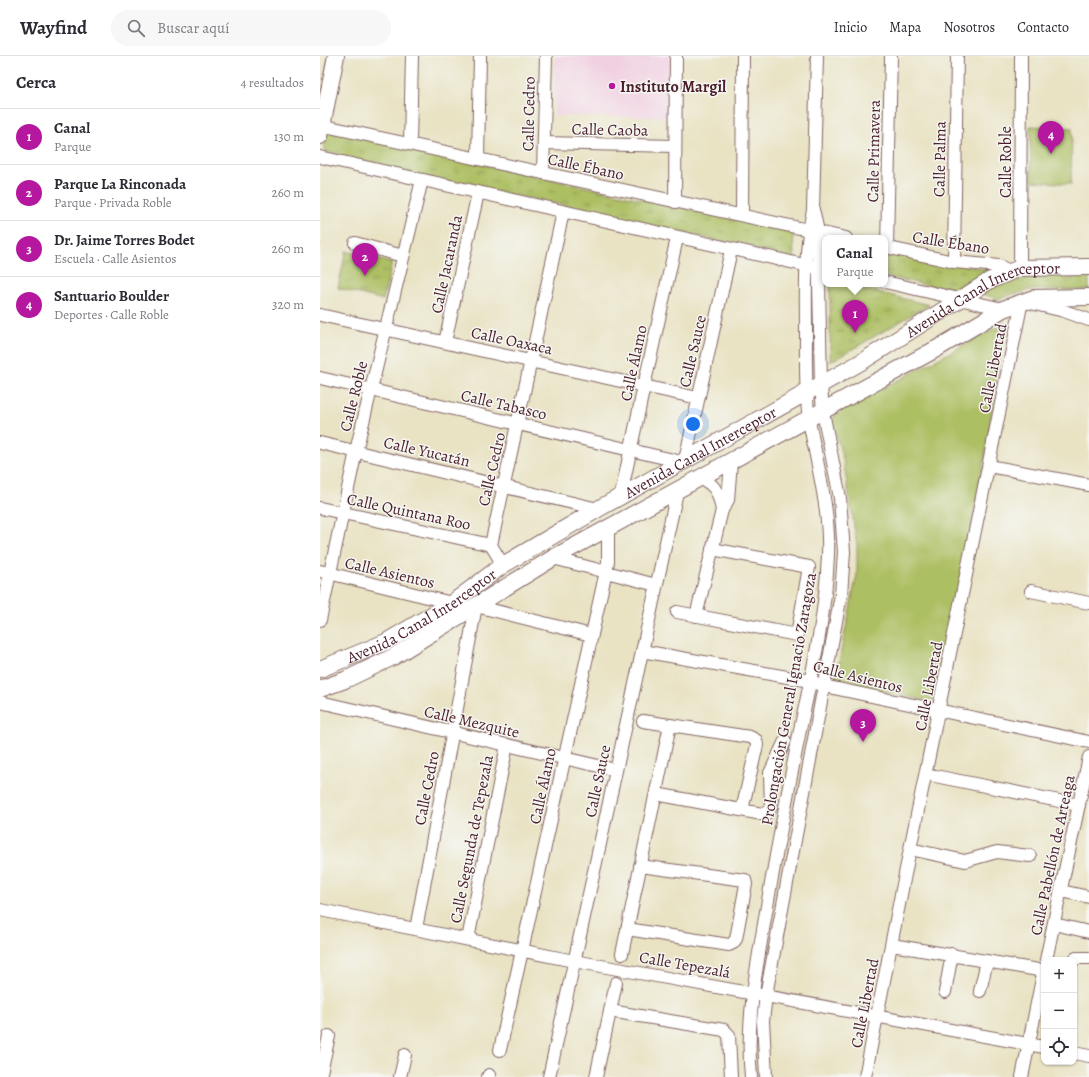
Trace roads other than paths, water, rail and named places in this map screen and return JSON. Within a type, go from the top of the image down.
[{"type":"main road","points":[[321,129],[336,56]]},
{"type":"main road","name":"Avenida Canal Interceptor","points":[[320,669],[386,642],[452,603],[503,566],[582,518],[821,385],[989,281],[1015,270],[1089,267]]},
{"type":"main road","name":"Avenida Canal Interceptor","points":[[320,689],[345,680],[393,657],[554,558],[701,479],[938,348],[1003,309],[1022,300],[1052,296],[1089,297]]},
{"type":"main road","points":[[608,529],[606,518],[640,492],[656,476]]},
{"type":"main road","points":[[554,558],[588,529],[588,524],[582,518]]},
{"type":"street","points":[[410,144],[412,56]]},
{"type":"street","points":[[478,158],[480,56]]},
{"type":"street","name":"Calle Cedro","points":[[543,173],[546,56]]},
{"type":"street","points":[[675,202],[676,56]]},
{"type":"street","points":[[742,215],[743,56]]},
{"type":"street","points":[[814,231],[817,56]]},
{"type":"street","name":"Calle Primavera","points":[[886,235],[892,56]]},
{"type":"street","name":"Calle Palma","points":[[954,262],[956,56]]},
{"type":"street","name":"Calle Roble","points":[[1015,270],[1021,56]]},
{"type":"street","name":"Calle Ébano","points":[[321,129],[410,144],[478,158],[832,235]]},
{"type":"street","name":"Calle Caoba","points":[[544,143],[675,146]]},
{"type":"street","points":[[320,157],[677,238],[822,269]]},
{"type":"street","name":"Calle Roble","points":[[320,620],[325,572],[343,513],[356,451],[422,180]]},
{"type":"street","name":"Calle Jacaranda","points":[[445,342],[478,193]]},
{"type":"street","name":"Calle Cedro","points":[[491,545],[563,212]]},
{"type":"street","name":"Prolongación General Ignacio Zaragoza","points":[[766,1077],[763,1021],[766,995],[841,595],[844,552],[840,498],[816,415],[806,392],[806,266],[814,231]]},
{"type":"street","name":"Prolongación General Ignacio Zaragoza","points":[[751,1077],[749,1054],[752,992],[770,887],[825,595],[828,553],[825,501],[816,415],[821,385],[822,269],[814,231]]},
{"type":"street","name":"Calle Álamo","points":[[621,495],[677,238]]},
{"type":"street","points":[[355,243],[403,256]]},
{"type":"street","name":"Calle Ébano","points":[[888,247],[954,262],[999,266],[1015,270]]},
{"type":"street","name":"Calle Sauce","points":[[683,461],[731,250]]},
{"type":"street","points":[[888,283],[962,298],[1003,309]]},
{"type":"street","points":[[1022,300],[1064,311],[1089,320]]},
{"type":"street","name":"Calle Libertad","points":[[865,1077],[1022,300]]},
{"type":"street","name":"Calle Oaxaca","points":[[320,314],[698,398]]},
{"type":"street","name":"Calle Tabasco","points":[[320,378],[683,461]]},
{"type":"street","name":"Calle Yucatán","points":[[320,443],[598,509]]},
{"type":"street","points":[[696,616],[722,510],[728,500],[731,462]]},
{"type":"street","points":[[989,466],[1089,485]]},
{"type":"street","points":[[701,479],[707,481],[716,489],[722,510]]},
{"type":"street","name":"Calle Sauce","points":[[549,1077],[677,492]]},
{"type":"street","name":"Calle Quintana Roo","points":[[320,508],[491,545]]},
{"type":"street","name":"Calle Álamo","points":[[500,1050],[606,572],[609,553],[608,529]]},
{"type":"street","points":[[491,545],[503,566]]},
{"type":"street","points":[[677,612],[797,635],[809,567],[712,549]]},
{"type":"street","points":[[554,558],[656,585]]},
{"type":"street","name":"Calle Asientos","points":[[325,572],[452,603]]},
{"type":"street","points":[[1031,591],[1089,603]]},
{"type":"street","points":[[476,606],[591,635]]},
{"type":"street","name":"Calle Cedro","points":[[416,929],[476,606]]},
{"type":"street","name":"Calle Asientos","points":[[642,651],[810,681],[824,686],[939,712],[1089,742]]},
{"type":"street","name":"Calle Mezquite","points":[[320,702],[616,770]]},
{"type":"street","points":[[643,721],[750,737],[756,740],[757,745],[742,810]]},
{"type":"street","points":[[622,954],[670,725]]},
{"type":"street","points":[[656,794],[757,813],[764,800],[764,772],[767,761],[776,746],[785,741],[801,726]]},
{"type":"street","name":"Calle Segunda de Tepezala","points":[[468,940],[507,745]]},
{"type":"street","name":"Calle Pabellón de Arteaga","points":[[1047,957],[1089,757]]},
{"type":"street","points":[[935,776],[1079,804]]},
{"type":"street","points":[[910,849],[965,861],[997,852],[1030,856]]},
{"type":"street","points":[[627,929],[729,945],[734,943],[736,939],[746,884],[745,880],[640,866]]},
{"type":"street","points":[[1061,891],[1089,897]]},
{"type":"street","name":"Calle Tepezalá","points":[[320,910],[574,961],[752,992],[1041,1046]]},
{"type":"street","points":[[1054,924],[1089,932]]},
{"type":"street","points":[[892,945],[987,960],[1041,972]]},
{"type":"street","points":[[945,992],[952,954]]},
{"type":"street","points":[[1077,958],[1089,958]]},
{"type":"street","points":[[980,991],[987,960]]},
{"type":"street","points":[[596,1077],[616,983]]},
{"type":"street","points":[[1022,1077],[1041,986]]},
{"type":"street","points":[[610,1011],[724,1030],[729,1035],[731,1077]]},
{"type":"street","points":[[320,1077],[329,1036]]},
{"type":"street","points":[[1077,1054],[1089,1056]]},
{"type":"street","points":[[400,1077],[405,1055]]},
{"type":"place","name":"Instituto Margil","points":[[612,86]]},
{"type":"place","name":"Santuario Boulder","points":[[1051,154]]},
{"type":"place","name":"Parque La Rinconada","points":[[365,276]]},
{"type":"place","name":"Canal","points":[[855,333]]},
{"type":"place","name":"Dr. Jaime Torres Bodet","points":[[863,742]]}]
